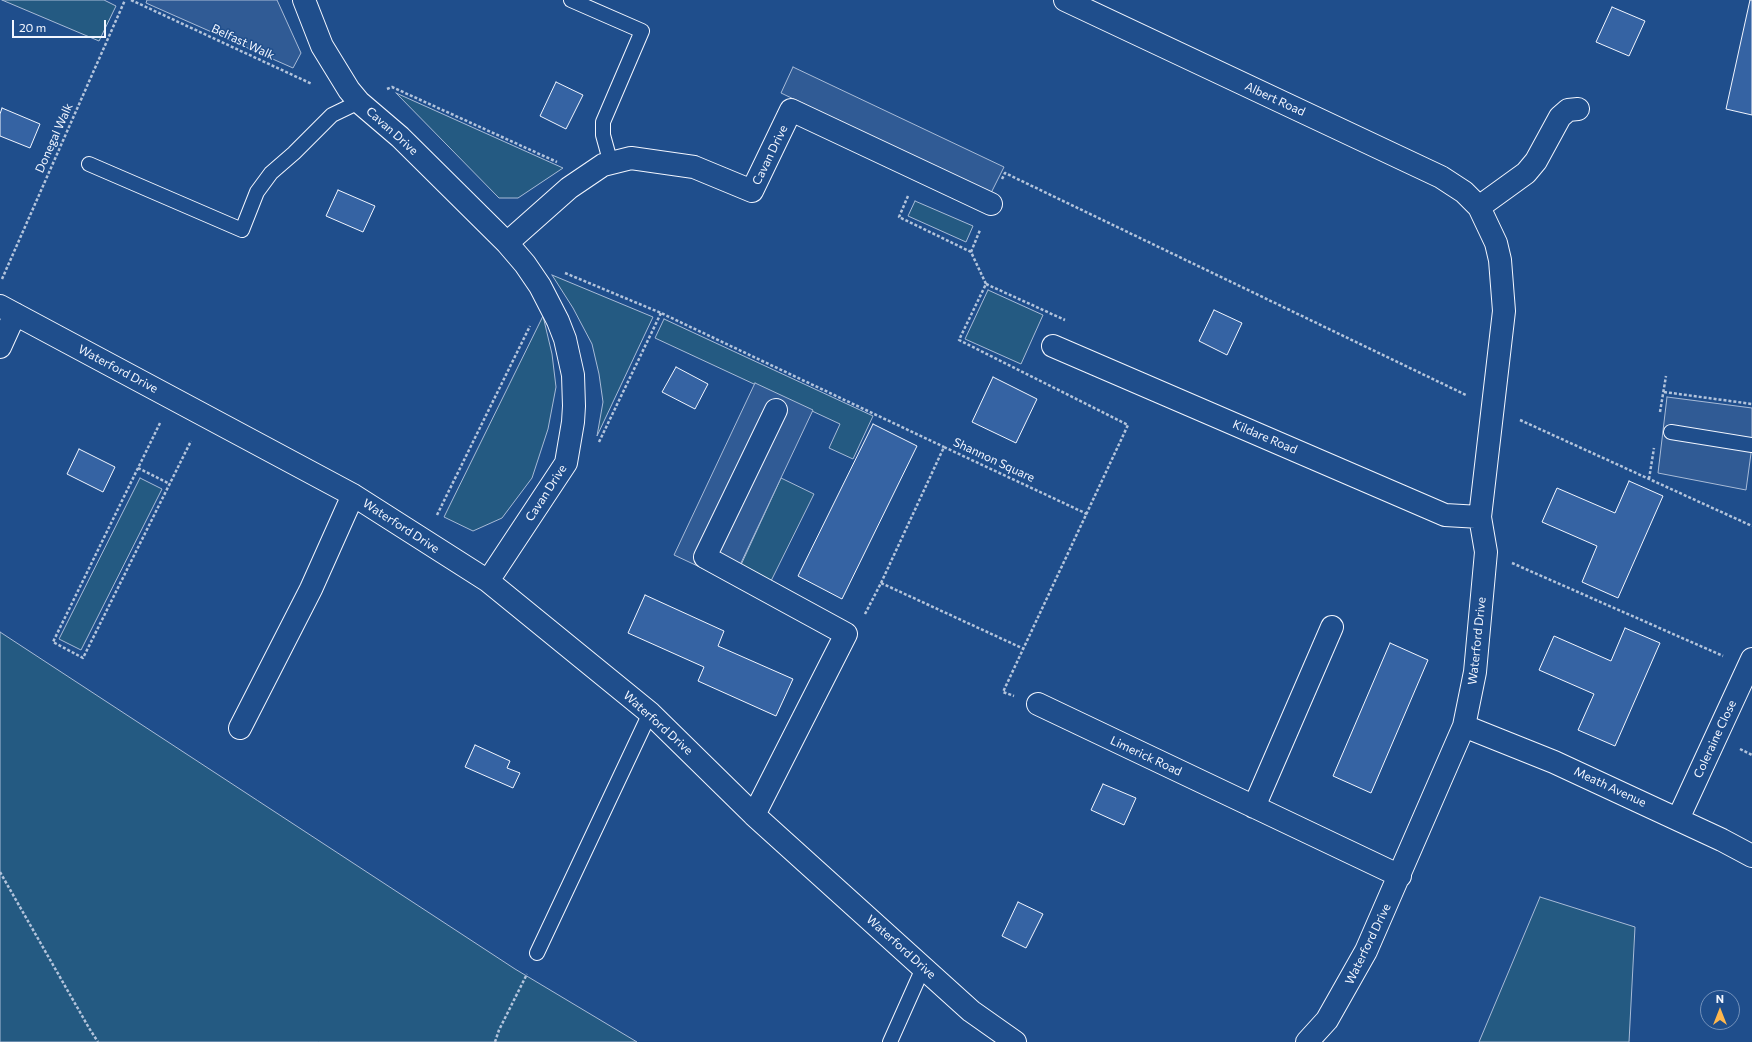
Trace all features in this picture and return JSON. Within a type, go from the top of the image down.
[{"type":"street","name":"Cavan Drive","points":[[304,0],[322,46],[354,96],[400,136],[507,243],[525,264],[545,296],[558,321],[565,339],[573,375],[574,406],[570,444],[566,463],[488,581]]},
{"type":"street","name":"Albert Road","points":[[1065,0],[1441,177],[1464,192],[1479,207]]},
{"type":"street","points":[[1479,207],[1526,173],[1536,160],[1560,117],[1568,110],[1578,109]]},
{"type":"street","name":"Cavan Drive","points":[[507,243],[569,188],[603,165],[631,158],[694,167],[752,191],[791,110],[991,204]]},
{"type":"street","name":"Waterford Drive","points":[[1307,1042],[1328,1020],[1366,951],[1400,876],[1464,726],[1475,672],[1486,552],[1480,517],[1504,311],[1502,280],[1496,243],[1479,207]]},
{"type":"street","points":[[0,347],[8,310]]},
{"type":"street","name":"Waterford Drive","points":[[8,310],[353,495],[488,581],[650,713],[754,814],[923,968],[971,1011],[1015,1042]]},
{"type":"street","name":"Kildare Road","points":[[1053,346],[1445,515],[1480,517]]},
{"type":"street","points":[[754,814],[846,634],[704,557],[776,410]]},
{"type":"street","points":[[240,728],[311,589],[353,495]]},
{"type":"street","points":[[1254,807],[1332,627]]},
{"type":"street","name":"Coleraine Close","points":[[1678,819],[1750,663]]},
{"type":"street","name":"Limerick Road","points":[[1038,704],[1400,876]]},
{"type":"street","name":"Meath Avenue","points":[[1464,726],[1554,762],[1678,819],[1752,856]]},
{"type":"lane","points":[[571,0],[642,31],[603,122],[606,150],[611,164]]},
{"type":"lane","points":[[88,164],[242,230],[257,192],[271,173],[354,96]]},
{"type":"lane","points":[[1671,432],[1752,445]]},
{"type":"lane","points":[[537,953],[650,713]]},
{"type":"lane","points":[[890,1042],[923,968]]},
{"type":"path","name":"Donegal Walk","points":[[0,283],[125,0]]},
{"type":"path","name":"Belfast Walk","points":[[131,0],[332,93],[354,96],[392,87],[588,176]]},
{"type":"path","points":[[920,170],[899,217],[971,252],[986,284],[959,340],[1128,426],[1003,692],[1038,704]]},
{"type":"path","points":[[971,252],[1005,173],[1493,408]]},
{"type":"path","points":[[525,264],[564,272],[661,313],[944,447]]},
{"type":"path","points":[[424,541],[545,296]]},
{"type":"path","points":[[598,445],[661,313]]},
{"type":"path","points":[[1664,392],[1752,404]]},
{"type":"path","points":[[172,398],[53,642],[84,658],[204,415]]},
{"type":"path","points":[[1541,429],[1752,526]]},
{"type":"path","name":"Shannon Square","points":[[846,634],[852,637],[881,584],[944,447],[1087,514]]},
{"type":"path","points":[[138,468],[170,484]]},
{"type":"path","points":[[1486,552],[1750,663]]},
{"type":"path","points":[[881,584],[1024,649]]},
{"type":"path","points":[[0,872],[88,1028],[98,1042]]},
{"type":"path","points":[[495,1042],[499,1030],[537,953]]},
{"type":"shaded area","points":[[2,0],[104,0],[116,6],[99,41]]},
{"type":"shaded area","points":[[147,0],[277,0],[301,53],[293,68],[146,3]]},
{"type":"shaded area","points":[[793,67],[1004,167],[991,193],[781,93]]},
{"type":"shaded area","points":[[396,93],[563,168],[518,198],[499,198]]},
{"type":"shaded area","points":[[915,201],[973,226],[966,242],[908,216]]},
{"type":"shaded area","points":[[552,275],[653,317],[597,436],[603,402],[599,374],[592,344],[573,308]]},
{"type":"shaded area","points":[[988,290],[1043,315],[1021,364],[965,339]]},
{"type":"shaded area","points":[[543,316],[552,354],[556,387],[548,429],[532,478],[502,518],[473,531],[444,517]]},
{"type":"shaded area","points":[[664,319],[873,416],[853,459],[829,448],[840,424],[655,338]]},
{"type":"shaded area","points":[[755,383],[813,410],[732,582],[674,555]]},
{"type":"shaded area","points":[[1667,397],[1752,408],[1752,446],[1746,490],[1658,473]]},
{"type":"shaded area","points":[[140,478],[162,489],[81,650],[59,639]]},
{"type":"shaded area","points":[[781,478],[814,494],[770,583],[740,567]]},
{"type":"shaded area","points":[[0,632],[515,969],[637,1042],[0,1042]]},
{"type":"shaded area","points":[[1540,897],[1635,927],[1629,1042],[1479,1042]]},
{"type":"building","points":[[1750,0],[1752,0],[1752,115],[1726,109]]},
{"type":"building","points":[[1612,7],[1645,21],[1629,56],[1596,42]]},
{"type":"building","points":[[556,82],[583,95],[566,129],[540,116]]},
{"type":"building","points":[[2,108],[40,124],[30,148],[0,136],[0,114]]},
{"type":"building","points":[[338,190],[375,206],[363,232],[326,216]]},
{"type":"building","points":[[1214,310],[1242,323],[1227,355],[1199,341]]},
{"type":"building","points":[[676,367],[708,384],[695,409],[662,392]]},
{"type":"building","points":[[993,377],[1037,399],[1016,443],[972,422]]},
{"type":"building","points":[[873,424],[917,446],[842,599],[798,576]]},
{"type":"building","points":[[79,449],[115,467],[103,492],[67,474]]},
{"type":"building","points":[[1629,481],[1663,496],[1618,598],[1582,582],[1597,546],[1542,522],[1557,488],[1615,513]]},
{"type":"building","points":[[645,595],[724,631],[718,646],[793,679],[776,716],[698,681],[704,667],[628,633]]},
{"type":"building","points":[[1625,628],[1660,643],[1615,746],[1578,730],[1594,694],[1539,670],[1554,636],[1611,661]]},
{"type":"building","points":[[1390,643],[1428,660],[1371,793],[1333,776]]},
{"type":"building","points":[[475,745],[510,761],[507,768],[520,773],[513,788],[465,767]]},
{"type":"building","points":[[1103,784],[1136,798],[1124,825],[1091,810]]},
{"type":"building","points":[[1018,902],[1043,914],[1026,948],[1002,936]]}]
